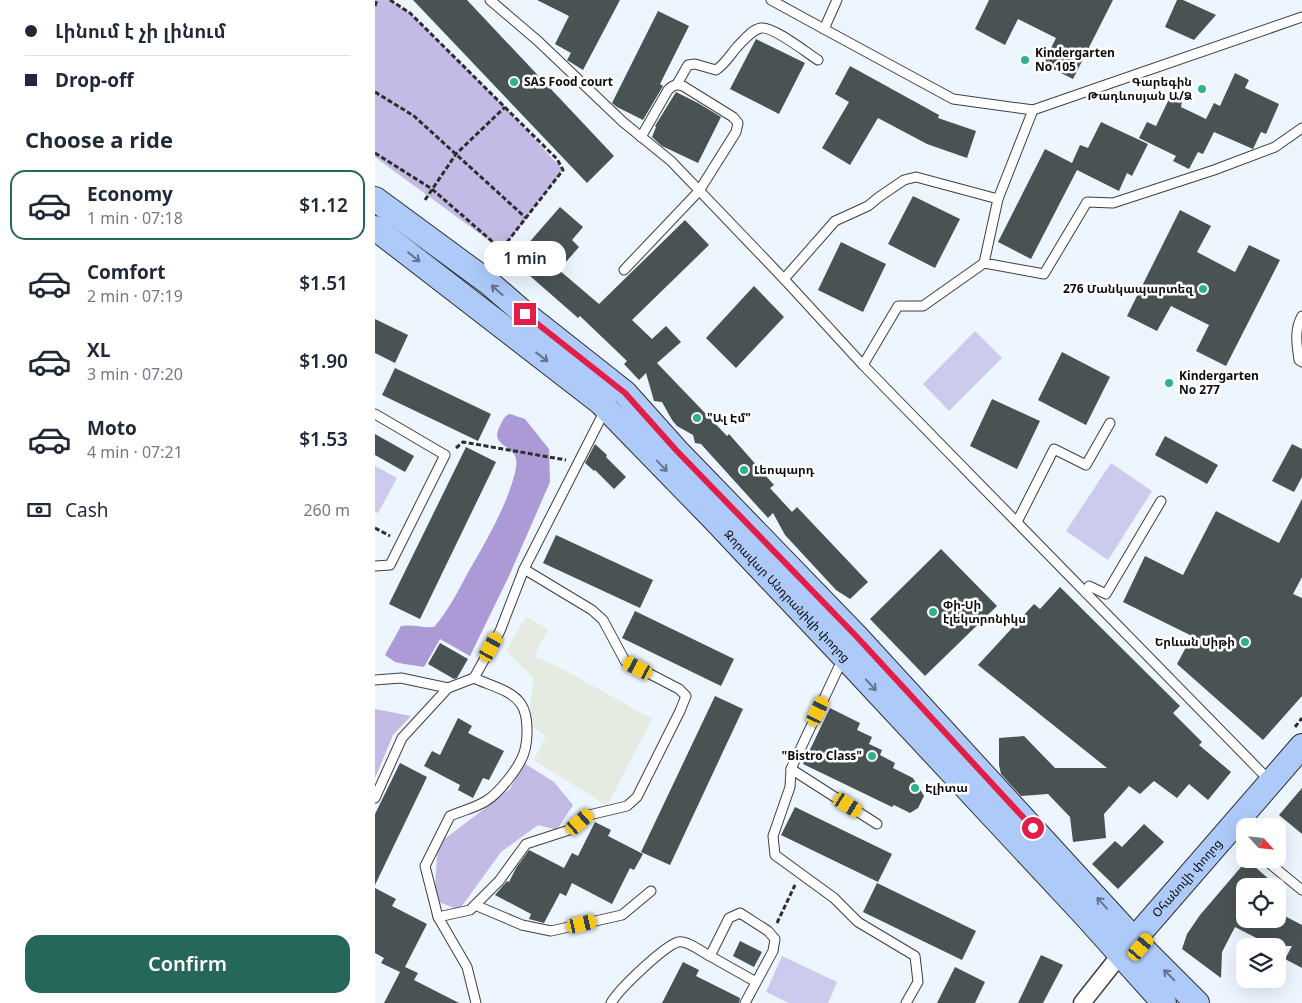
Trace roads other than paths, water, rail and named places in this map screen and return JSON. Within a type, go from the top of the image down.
[{"type":"main road","name":"Զորավար Անդրանիկի փողոց","points":[[375,200],[488,282],[525,314],[615,401],[712,517],[850,646],[1086,916],[1197,1003]]},
{"type":"main road","name":"Զորավար Անդրանիկի փողոց","points":[[375,228],[599,402],[615,401]]},
{"type":"main road","name":"Օհանովի փողոց","points":[[1251,818],[1302,746]]},
{"type":"main road","name":"Օհանովի փողոց","points":[[1274,785],[1302,760]]},
{"type":"main road","name":"Օհանովի փողոց","points":[[1131,951],[1236,837]]},
{"type":"main road","name":"Զորավար Անդրանիկի փողոց","points":[[1131,951],[1164,1003]]},
{"type":"street","name":"Օհանովի փողոց","points":[[1082,1003],[1131,951]]},
{"type":"lane","points":[[490,0],[538,41],[641,137],[671,161],[863,365],[1274,785]]},
{"type":"lane","points":[[771,0],[953,99],[1033,110],[1302,17]]},
{"type":"lane","points":[[824,30],[837,0]]},
{"type":"lane","points":[[641,137],[668,90],[677,84],[688,65],[695,64],[717,70],[725,64],[753,31],[763,28],[774,32],[818,60]]},
{"type":"lane","points":[[624,270],[699,191],[736,132],[738,123],[733,116],[677,84]]},
{"type":"lane","points":[[863,365],[898,306],[923,306],[983,263],[999,199],[1033,110]]},
{"type":"lane","points":[[983,263],[1043,274],[1087,202],[1113,203],[1213,170],[1275,147],[1302,128]]},
{"type":"lane","points":[[784,279],[835,222],[868,206],[904,180],[916,177],[999,199]]},
{"type":"lane","points":[[1302,316],[1298,323],[1296,334],[1299,360],[1302,362]]},
{"type":"lane","points":[[375,798],[402,738],[448,688],[474,678],[500,631],[524,569],[578,462],[615,401]]},
{"type":"lane","points":[[375,414],[445,456],[391,565],[375,566]]},
{"type":"lane","points":[[1017,522],[1054,449],[1086,465],[1110,423]]},
{"type":"lane","points":[[1086,593],[1089,586],[1106,594],[1161,501]]},
{"type":"lane","points":[[438,917],[469,910],[499,882],[526,844],[572,829],[589,815],[627,806],[637,796],[680,712],[686,696],[679,689],[625,661],[603,620],[592,610],[524,569]]},
{"type":"lane","points":[[850,646],[791,769],[790,787],[773,836],[775,855],[834,898],[858,922],[915,956],[918,982],[906,1003]]},
{"type":"lane","points":[[375,680],[401,678],[448,688]]},
{"type":"lane","points":[[474,678],[510,694],[521,704],[525,716],[526,735],[523,754],[508,780],[486,801],[450,816],[425,866],[438,917],[467,966],[476,1003]]},
{"type":"lane","points":[[791,769],[877,824]]},
{"type":"lane","points":[[1275,868],[1302,890]]},
{"type":"lane","points":[[475,904],[522,925],[551,931],[622,915],[651,891]]},
{"type":"lane","points":[[710,956],[729,918],[740,913],[775,939],[773,951],[745,1003]]},
{"type":"lane","points":[[611,1003],[655,956],[679,942],[686,943],[756,982]]},
{"type":"place","name":"Kindergarten No 105","points":[[1025,60]]},
{"type":"place","name":"SAS Food court","points":[[514,82]]},
{"type":"place","name":"Գարեգին Թադևոսյան Ա/Ձ","points":[[1202,89]]},
{"type":"place","name":"276 Մանկապարտեզ","points":[[1203,289]]},
{"type":"place","name":"Kindergarten No 277","points":[[1169,383]]},
{"type":"place","name":"\"Ալ Էմ\"","points":[[697,418]]},
{"type":"place","name":"Լեոպարդ","points":[[744,470]]},
{"type":"place","name":"Փի-Սի էլեկտրոնիկս","points":[[933,612]]},
{"type":"place","name":"Երևան Սիթի","points":[[1245,642]]},
{"type":"place","name":"\"Bistro Class\"","points":[[872,756]]},
{"type":"place","name":"Էլիտա","points":[[915,788]]}]
